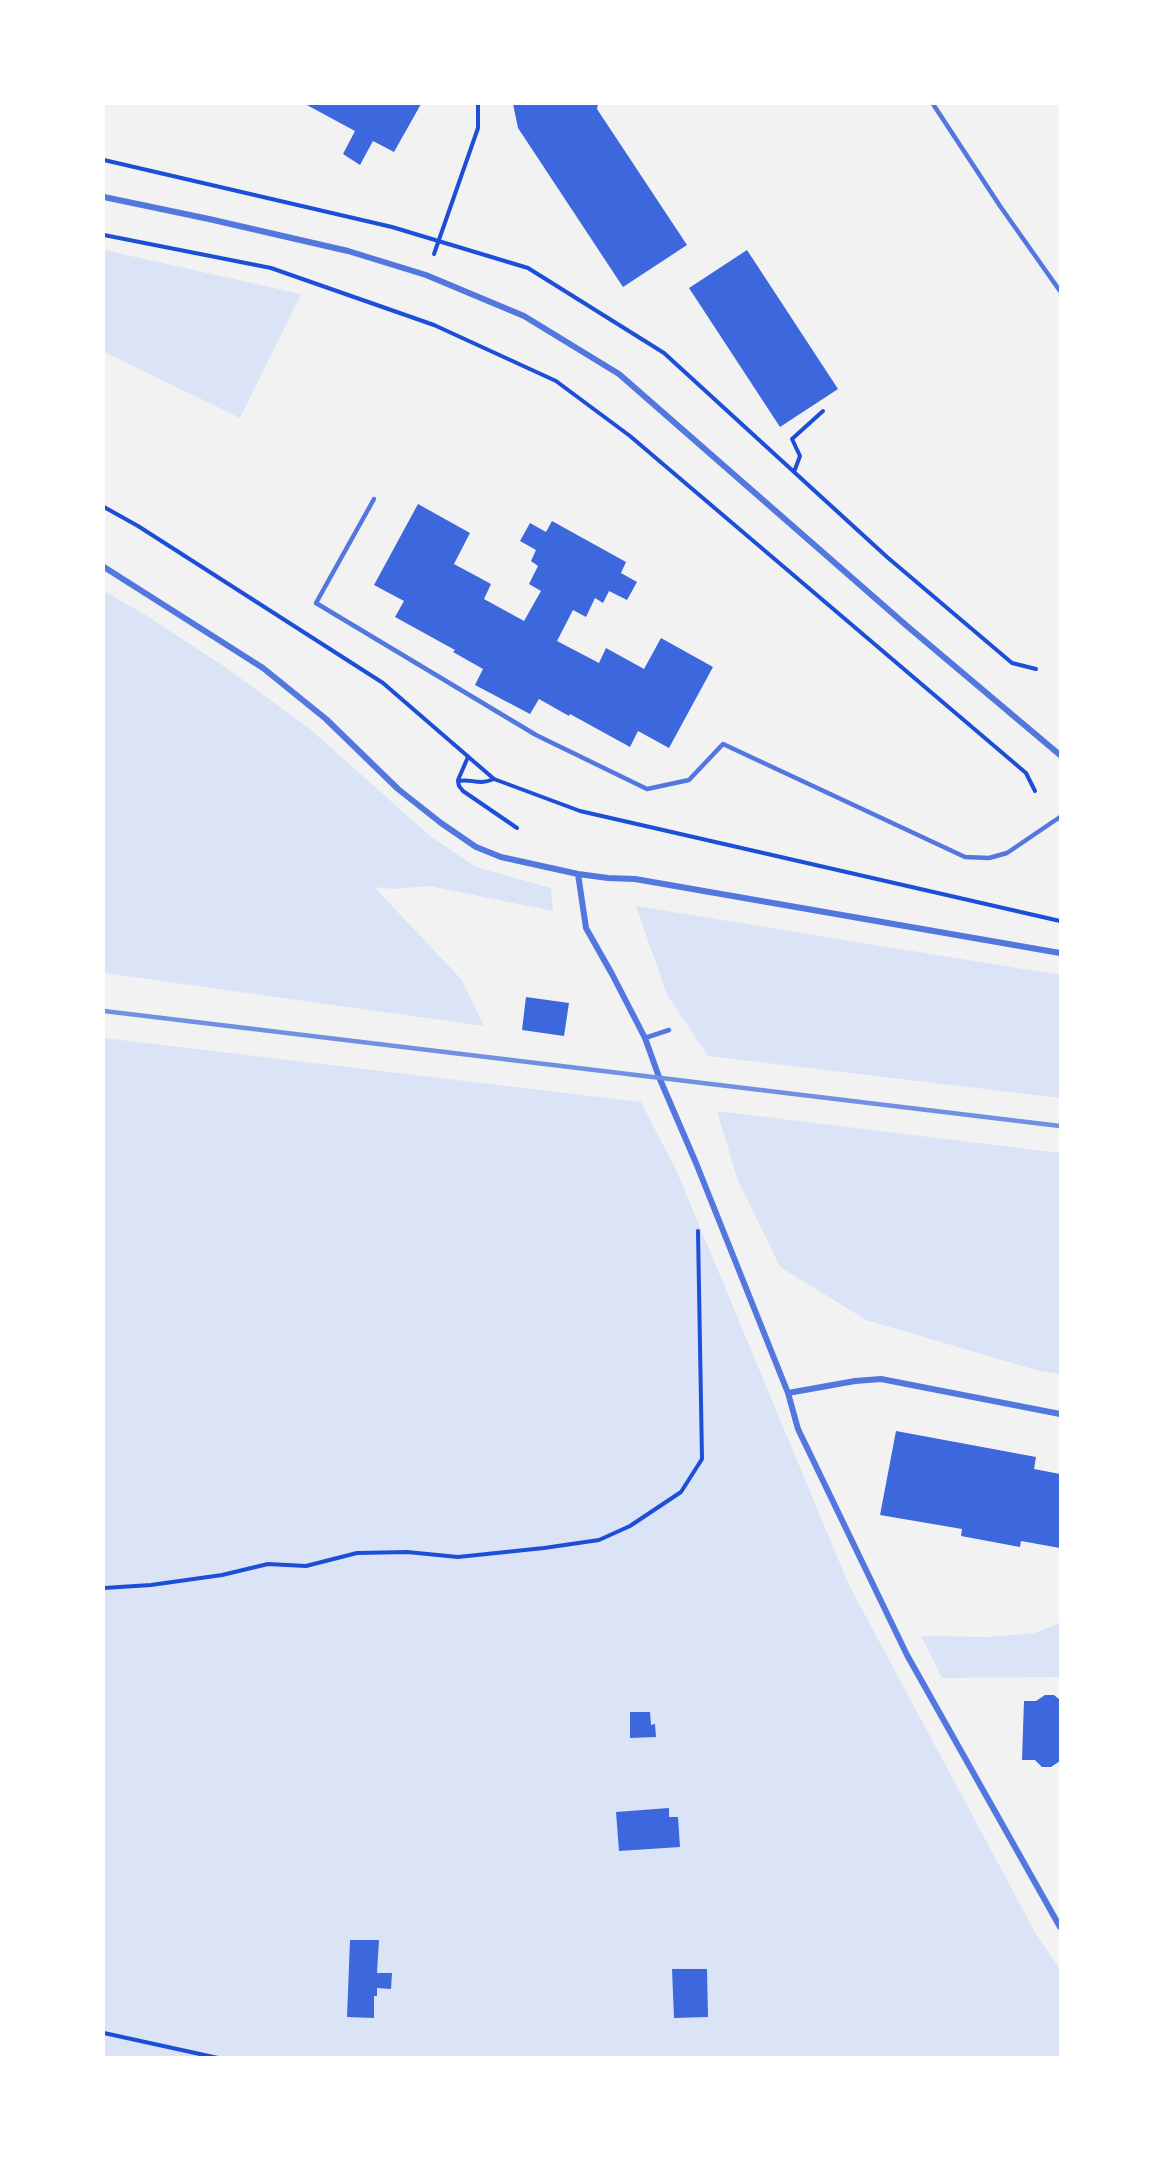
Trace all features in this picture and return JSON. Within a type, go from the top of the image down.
[{"type":"street","points":[[104,196],[348,251],[426,275],[524,315],[619,374],[1060,755]]},
{"type":"street","points":[[104,567],[263,668],[326,719],[399,789],[477,847],[501,856],[578,874],[634,879],[1060,953]]},
{"type":"street","points":[[578,874],[586,928],[645,1038],[788,1393],[798,1430],[908,1655],[1060,1927]]},
{"type":"street","points":[[788,1393],[855,1381],[881,1379],[1060,1414]]},
{"type":"lane","points":[[933,104],[1000,206],[1060,291]]},
{"type":"lane","points":[[374,499],[316,603],[536,735],[647,789],[689,780],[723,744],[965,857],[988,858],[1007,852],[1060,817]]},
{"type":"lane","points":[[645,1038],[669,1030]]},
{"type":"path","points":[[426,275],[478,128],[478,104]]},
{"type":"path","points":[[104,235],[271,268],[434,325],[556,381],[630,436],[1026,772],[1035,791]]},
{"type":"path","points":[[794,472],[800,456],[792,440],[823,411]]},
{"type":"path","points":[[104,507],[138,526],[383,683],[494,779],[580,811],[1060,921]]},
{"type":"path","points":[[468,757],[458,781],[459,786],[517,828]]},
{"type":"path","points":[[458,781],[482,784],[494,779]]},
{"type":"path","points":[[104,1588],[152,1585],[222,1575],[268,1564],[306,1566],[357,1553],[407,1552],[458,1557],[544,1548],[599,1540],[630,1526],[681,1492],[702,1459],[698,1230]]},
{"type":"path","points":[[104,2033],[218,2058]]},
{"type":"shaded area","points":[[104,250],[301,294],[240,418],[104,352]]},
{"type":"shaded area","points":[[104,591],[225,667],[310,729],[430,836],[476,867],[551,888],[553,911],[429,886],[393,889],[374,887],[462,980],[484,1026],[104,973]]},
{"type":"shaded area","points":[[636,906],[1060,975],[1060,1098],[708,1056],[667,995]]},
{"type":"shaded area","points":[[104,1038],[641,1102],[677,1172],[849,1585],[1036,1934],[1060,1969],[1060,2057],[104,2058]]},
{"type":"shaded area","points":[[717,1111],[1060,1153],[1060,1374],[1036,1370],[866,1320],[780,1267],[737,1178]]},
{"type":"shaded area","points":[[1060,1623],[1060,1677],[942,1678],[921,1636],[989,1637],[1034,1633]]},
{"type":"building","points":[[305,104],[421,104],[394,152],[373,141],[360,165],[343,154],[355,131]]},
{"type":"building","points":[[513,104],[598,104],[597,109],[687,245],[623,287],[518,128]]},
{"type":"building","points":[[747,250],[838,389],[780,427],[689,288]]},
{"type":"building","points":[[418,504],[470,533],[454,564],[491,584],[484,599],[524,621],[541,591],[529,584],[538,566],[531,561],[536,550],[520,541],[530,523],[546,532],[552,521],[626,562],[621,573],[637,582],[627,600],[609,591],[603,603],[595,598],[586,617],[573,610],[557,641],[599,663],[606,648],[644,669],[661,638],[713,667],[669,748],[638,731],[630,747],[539,699],[530,714],[475,685],[483,669],[453,652],[455,650],[395,617],[404,601],[374,585]]},
{"type":"building","points":[[526,997],[569,1003],[564,1036],[522,1030]]},
{"type":"building","points":[[896,1431],[1036,1457],[1034,1469],[1060,1474],[1060,1548],[1021,1541],[1020,1547],[961,1536],[962,1529],[880,1515]]},
{"type":"building","points":[[1045,1695],[1054,1695],[1060,1700],[1060,1761],[1051,1767],[1042,1767],[1035,1760],[1022,1760],[1024,1701],[1036,1701]]},
{"type":"building","points":[[630,1712],[650,1712],[651,1725],[655,1724],[656,1737],[630,1738]]},
{"type":"building","points":[[669,1808],[669,1817],[678,1817],[680,1847],[619,1851],[616,1812]]},
{"type":"building","points":[[350,1940],[379,1940],[377,1973],[392,1973],[391,1989],[377,1988],[377,1996],[374,1996],[374,2018],[347,2017]]},
{"type":"building","points":[[672,1969],[707,1969],[708,2017],[674,2018]]},
{"type":"railway","points":[[104,1011],[1060,1126]]}]
